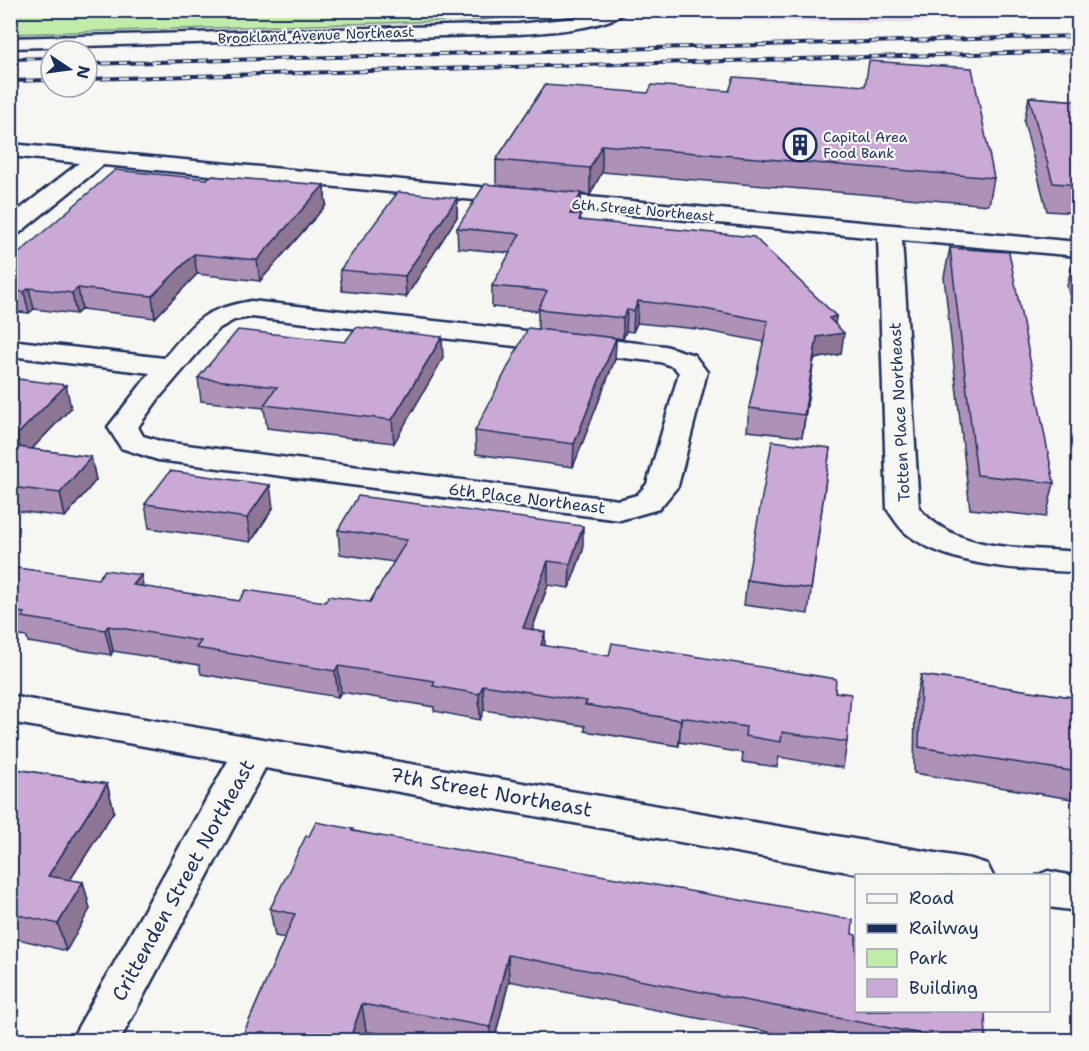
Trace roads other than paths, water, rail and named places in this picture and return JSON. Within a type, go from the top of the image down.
[{"type":"street","name":"Brookland Avenue Northeast","points":[[10,43],[485,30],[565,24],[598,19],[619,11]]},
{"type":"street","name":"6th Street Northeast","points":[[10,150],[1078,249]]},
{"type":"street","points":[[10,229],[99,158]]},
{"type":"street","name":"Totten Place Northeast","points":[[890,232],[903,509],[910,522],[937,540],[974,551],[1078,562]]},
{"type":"street","name":"6th Place Northeast","points":[[266,309],[665,354],[684,361],[693,372],[662,486],[648,502],[620,510],[158,451],[132,442],[123,427],[170,367],[209,323],[226,314],[266,309]]},
{"type":"street","points":[[10,348],[170,367]]},
{"type":"street","name":"7th Street Northeast","points":[[10,709],[959,874]]},
{"type":"street","name":"Crittenden Street Northeast","points":[[95,1041],[254,751]]},
{"type":"street","points":[[1050,889],[1078,894]]},
{"type":"railway","points":[[99,64],[1078,36]]},
{"type":"railway","points":[[99,79],[1078,51]]},
{"type":"railway","points":[[10,59],[39,58]]},
{"type":"railway","points":[[10,81],[39,80]]},
{"type":"place","name":"Capital Area Food Bank","points":[[800,145]]}]
